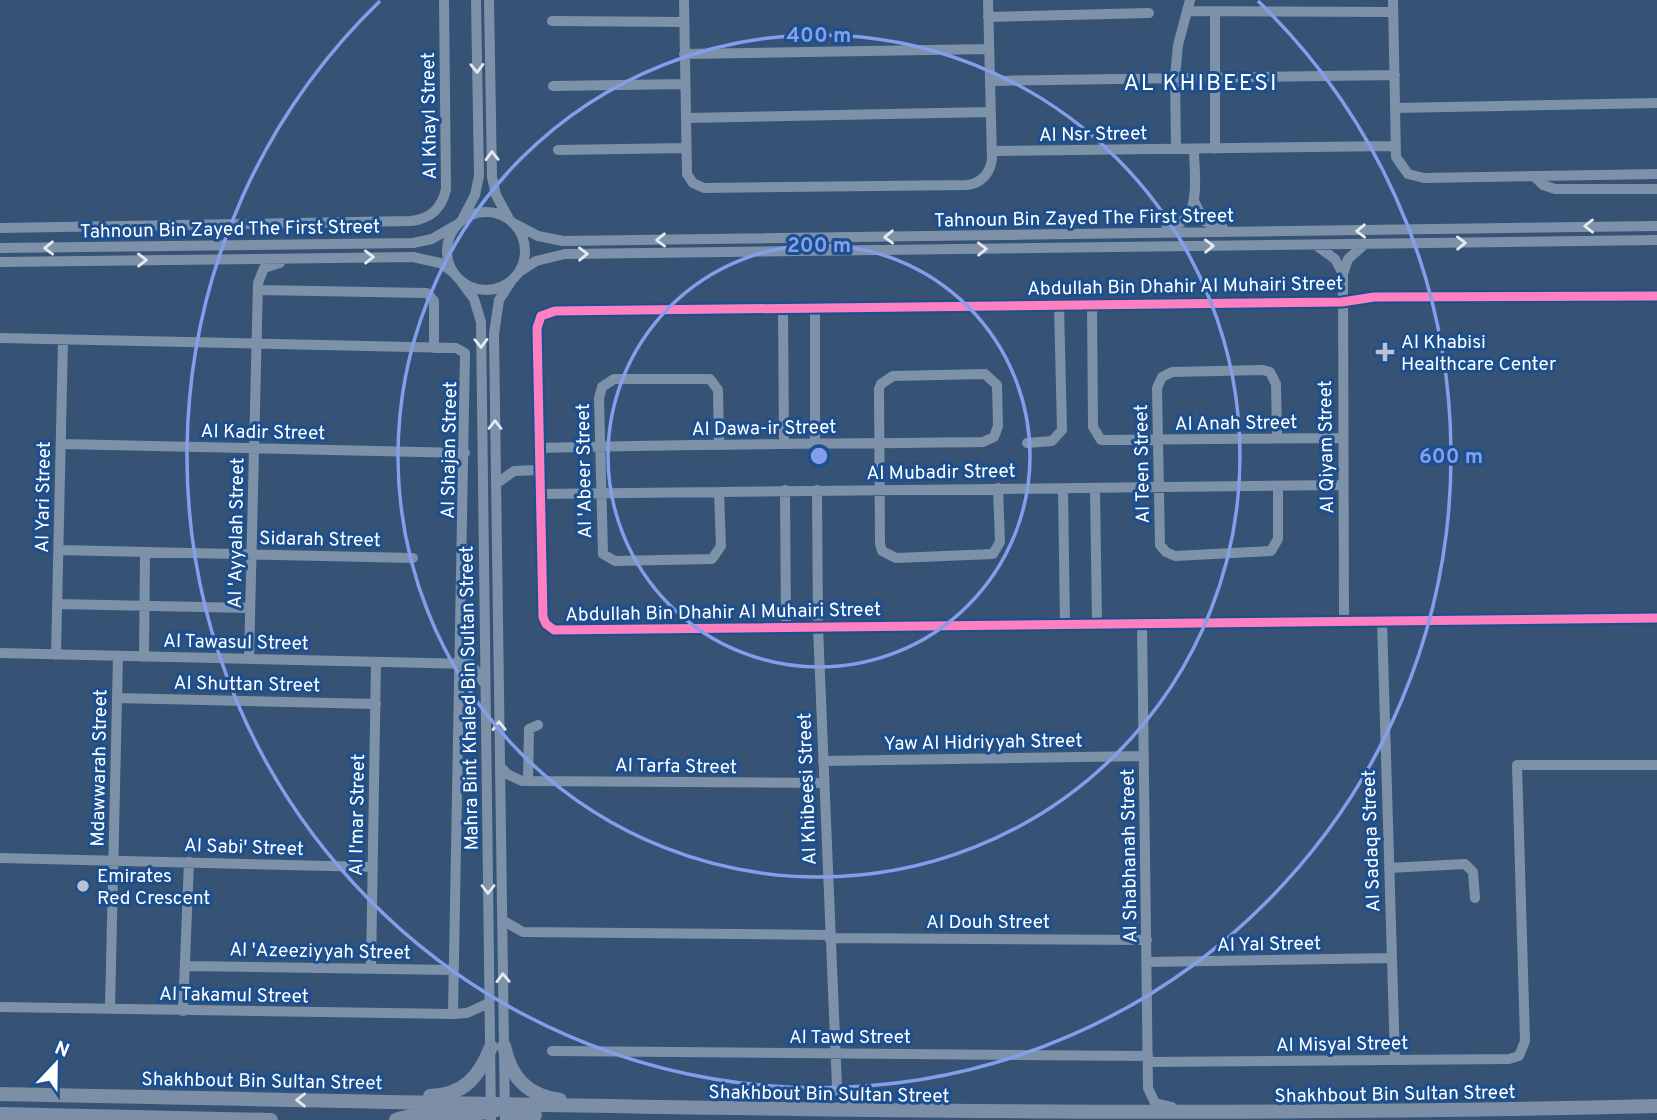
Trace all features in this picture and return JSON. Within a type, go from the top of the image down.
[{"type":"main road","points":[[334,1100],[452,1093],[478,1075],[497,1046],[523,1086],[538,1095],[558,1100],[638,1104],[669,1109]]},
{"type":"main road","name":"Shakhbout Bin Sultan Street","points":[[5,1092],[334,1100],[499,1114],[601,1107],[919,1114],[1230,1115],[1657,1106]]},
{"type":"main road","points":[[396,1120],[424,1114],[499,1114]]},
{"type":"main road","name":"Shakhbout Bin Sultan Street","points":[[5,1116],[271,1120]]},
{"type":"street","name":"Al Khayl Street","points":[[0,228],[176,227],[411,220],[426,217],[442,204],[446,189],[444,0]]},
{"type":"street","points":[[477,0],[479,176],[475,195],[458,223],[447,251],[457,277],[486,290],[516,276],[525,248],[496,195],[492,177],[489,0]]},
{"type":"street","points":[[684,0],[686,148],[689,178],[704,188],[973,184],[988,172],[992,151],[988,0]]},
{"type":"street","points":[[1176,149],[1175,77],[1178,45],[1190,6],[1215,12],[1393,6],[1395,146],[1398,164],[1414,177],[1657,174]]},
{"type":"street","points":[[1215,12],[1215,149]]},
{"type":"street","points":[[988,17],[1149,13]]},
{"type":"street","points":[[552,21],[684,22]]},
{"type":"street","points":[[684,54],[989,49]]},
{"type":"street","points":[[990,81],[1395,75]]},
{"type":"street","points":[[552,86],[685,84]]},
{"type":"street","points":[[1395,108],[1657,103]]},
{"type":"street","points":[[686,118],[990,113]]},
{"type":"street","name":"Al Nsr Street","points":[[992,151],[1395,146]]},
{"type":"street","points":[[558,150],[686,148]]},
{"type":"street","points":[[1146,234],[1179,225],[1190,215],[1194,201],[1194,149]]},
{"type":"street","points":[[1534,176],[1543,185],[1555,189],[1657,189]]},
{"type":"street","points":[[1194,201],[1199,215],[1210,225],[1243,232]]},
{"type":"street","points":[[458,223],[485,212],[512,222]]},
{"type":"street","name":"Tahnoun Bin Zayed The First Street","points":[[512,222],[538,236],[563,241],[1657,226]]},
{"type":"street","name":"Tahnoun Bin Zayed The First Street","points":[[0,248],[404,244],[432,239],[458,223]]},
{"type":"street","name":"Tahnoun Bin Zayed The First Street","points":[[516,276],[536,261],[565,254],[1654,241]]},
{"type":"street","points":[[1343,274],[1348,259],[1366,244]]},
{"type":"street","points":[[1315,245],[1335,259],[1343,274]]},
{"type":"street","name":"Tahnoun Bin Zayed The First Street","points":[[0,261],[413,257],[439,263],[457,277]]},
{"type":"street","points":[[258,286],[262,270],[268,265],[323,258]]},
{"type":"street","points":[[182,259],[202,263],[242,264],[252,269],[258,286]]},
{"type":"street","points":[[0,268],[21,261]]},
{"type":"street","name":"Al Qiyam Street","points":[[1343,274],[1341,438],[1344,621]]},
{"type":"street","name":"Mahra Bint Khaled Bin Sultan Street","points":[[499,1114],[497,1046],[502,920],[494,323],[499,300],[516,276]]},
{"type":"street","name":"Mahra Bint Khaled Bin Sultan Street","points":[[457,277],[474,299],[481,322],[489,1019],[497,1046]]},
{"type":"street","points":[[258,286],[427,293],[434,302],[434,348]]},
{"type":"street","name":"Al 'Ayyalah Street","points":[[249,659],[258,286]]},
{"type":"street","name":"Abdullah Bin Dhahir Al Muhairi Street","points":[[1657,296],[1486,299],[1374,297],[1342,302],[544,314],[537,328],[543,617],[551,628],[587,631],[1657,618]]},
{"type":"street","name":"Al Anah Street","points":[[1092,304],[1093,431],[1105,441],[1341,438]]},
{"type":"street","points":[[1027,443],[1052,441],[1062,430],[1059,306]]},
{"type":"street","points":[[815,308],[815,444]]},
{"type":"street","points":[[783,309],[784,444]]},
{"type":"street","name":"Al Shajan Street","points":[[0,338],[459,349],[467,357],[464,453],[465,664],[453,1014]]},
{"type":"street","name":"Al Yari Street","points":[[56,654],[63,340]]},
{"type":"street","name":"Al Teen Street","points":[[1277,438],[1275,379],[1263,370],[1166,374],[1157,388],[1159,540],[1163,549],[1175,556],[1271,551],[1278,539],[1278,486]]},
{"type":"street","name":"Al 'Abeer Street","points":[[719,445],[719,390],[710,379],[701,376],[614,379],[607,382],[599,395],[601,549],[606,557],[615,561],[712,559],[721,546],[719,492]]},
{"type":"street","name":"Al Dawa-ir Street","points":[[538,448],[879,444],[990,440],[998,426],[997,385],[989,376],[893,376],[884,380],[879,389],[879,444]]},
{"type":"street","name":"Al Kadir Street","points":[[61,444],[464,453]]},
{"type":"street","points":[[879,444],[881,548],[888,556],[896,558],[993,554],[1000,542],[998,488]]},
{"type":"street","points":[[495,461],[514,471],[538,470]]},
{"type":"street","points":[[496,484],[514,471]]},
{"type":"street","name":"Al Mubadir Street","points":[[539,494],[1343,485]]},
{"type":"street","points":[[1096,488],[1097,624]]},
{"type":"street","points":[[1063,489],[1065,625]]},
{"type":"street","points":[[785,490],[786,627]]},
{"type":"street","name":"Al Khibeesi Street","points":[[817,490],[823,783],[837,1087]]},
{"type":"street","name":"Sidarah Street","points":[[58,550],[413,558]]},
{"type":"street","points":[[145,552],[145,657]]},
{"type":"street","points":[[57,604],[250,608]]},
{"type":"street","name":"Al Sadaqa Street","points":[[1382,621],[1395,1060]]},
{"type":"street","name":"Al Shabhanah Street","points":[[1142,624],[1148,1088]]},
{"type":"street","points":[[485,646],[465,664],[478,670],[486,686]]},
{"type":"street","name":"Al Tawasul Street","points":[[0,653],[465,664]]},
{"type":"street","name":"Mdawwarah Street","points":[[110,1008],[118,656]]},
{"type":"street","name":"Al I'mar Street","points":[[371,969],[376,662]]},
{"type":"street","name":"Al Shuttan Street","points":[[117,698],[376,704]]},
{"type":"street","points":[[525,781],[529,729],[538,725]]},
{"type":"street","name":"Yaw Al Hidriyyah Street","points":[[823,761],[1144,756]]},
{"type":"street","name":"Al Misyal Street","points":[[1148,1059],[1514,1058],[1523,1052],[1525,1041],[1517,765],[1657,765]]},
{"type":"street","points":[[500,766],[512,777],[525,781]]},
{"type":"street","points":[[500,797],[512,784],[525,781]]},
{"type":"street","name":"Al Tarfa Street","points":[[525,781],[823,783]]},
{"type":"street","name":"Al Sabi' Street","points":[[0,858],[373,867]]},
{"type":"street","points":[[183,1011],[189,862]]},
{"type":"street","points":[[1389,868],[1465,864],[1471,866],[1475,898]]},
{"type":"street","name":"Al Douh Street","points":[[502,920],[523,932],[1147,940]]},
{"type":"street","points":[[502,945],[523,932]]},
{"type":"street","name":"Al Yal Street","points":[[1147,962],[1391,958]]},
{"type":"street","name":"Al 'Azeeziyyah Street","points":[[185,966],[454,970]]},
{"type":"street","name":"Al Takamul Street","points":[[467,1013],[489,1003]]},
{"type":"street","name":"Al Takamul Street","points":[[0,1007],[467,1013],[489,1019]]},
{"type":"street","name":"Al Tawd Street","points":[[552,1051],[1148,1059]]},
{"type":"street","points":[[757,1111],[789,1104],[822,1104],[833,1096],[837,1087]]},
{"type":"street","points":[[837,1087],[840,1096],[852,1105],[892,1107],[919,1114]]},
{"type":"street","points":[[1148,1088],[1159,1105],[1203,1108],[1230,1115]]},
{"type":"street","points":[[1064,1115],[1092,1108],[1133,1107],[1145,1098],[1148,1088]]},
{"type":"cycle path","points":[[1657,296],[1374,297],[1342,302],[555,311],[541,316],[537,328],[543,617],[546,624],[554,630],[1657,618]]},
{"type":"place","name":"Al Khabisi Healthcare Center","points":[[1385,352]]},
{"type":"place","name":"Emirates Red Crescent","points":[[83,886]]},
{"type":"district","name":"AL KHIBEESI","points":[[1201,82]]}]
